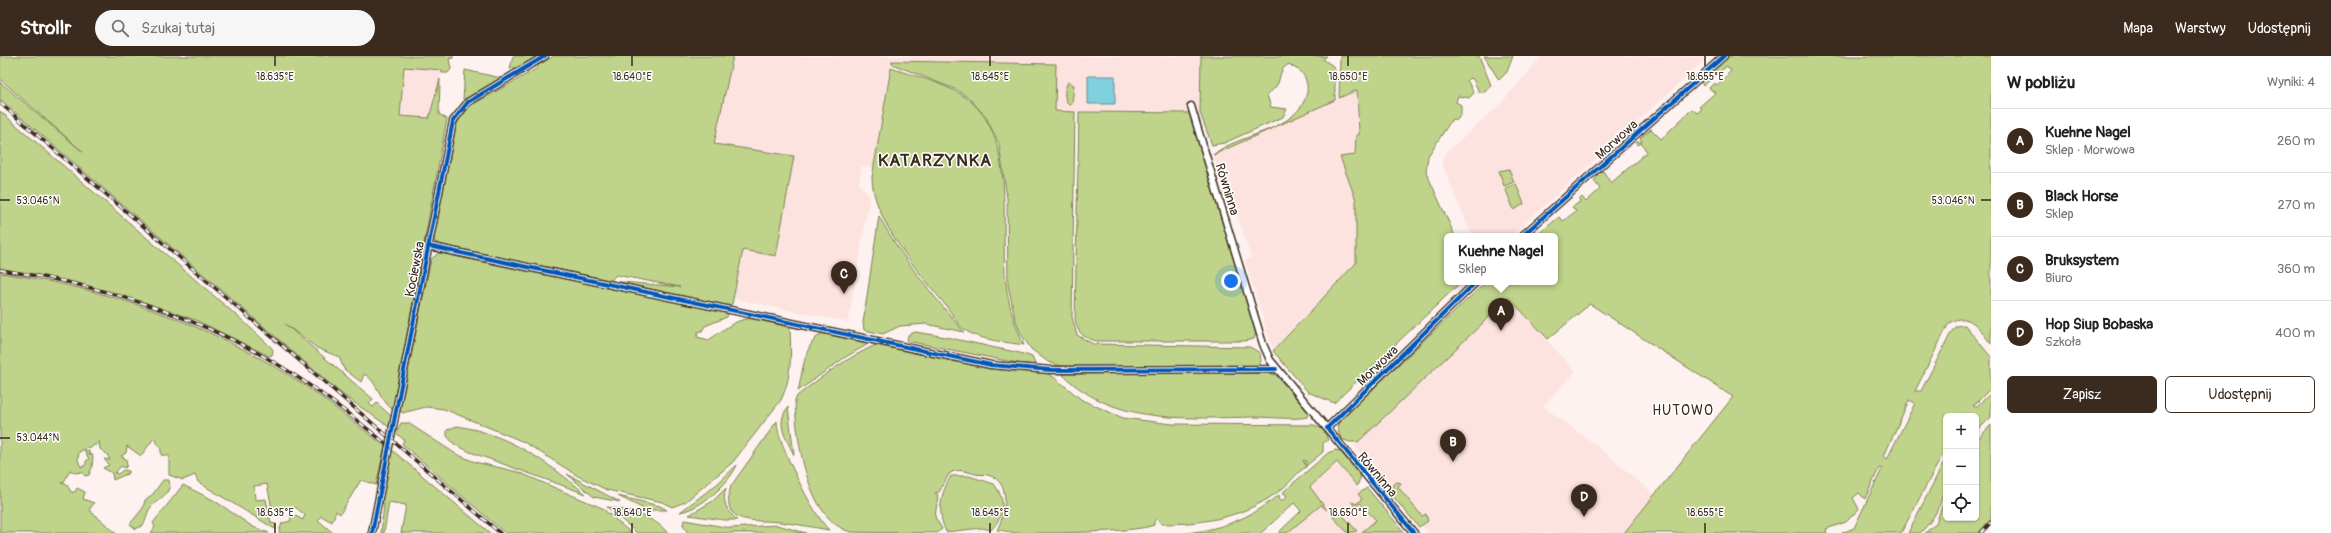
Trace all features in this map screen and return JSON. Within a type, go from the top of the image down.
[{"type":"street","name":"Kociewska","points":[[372,533],[450,129],[457,114],[468,102],[545,56]]},
{"type":"street","name":"Morwowa","points":[[1525,233],[1724,56]]},
{"type":"street","name":"Równinna","points":[[1191,106],[1263,344],[1276,369],[1414,533]]},
{"type":"street","points":[[428,246],[992,365],[1051,370],[1276,369]]},
{"type":"street","name":"Morwowa","points":[[1327,428],[1473,285]]},
{"type":"shaded area","points":[[733,56],[1201,56],[1200,113],[1055,112],[1055,64],[892,61],[874,168],[862,166],[859,183],[870,196],[848,322],[734,299],[743,250],[776,255],[794,156],[714,144]]},
{"type":"shaded area","points":[[1542,56],[1710,56],[1514,233],[1471,233],[1442,164],[1443,155],[1500,104]]},
{"type":"shaded area","points":[[404,66],[443,70],[429,118],[400,116]]},
{"type":"shaded area","points":[[1357,90],[1356,263],[1273,351],[1245,261],[1251,258],[1229,189],[1225,190],[1213,155]]},
{"type":"shaded area","points":[[1509,297],[1576,372],[1543,406],[1595,444],[1655,495],[1624,533],[1428,533],[1354,446]]},
{"type":"shaded area","points":[[1337,463],[1398,533],[1278,533],[1301,511],[1294,503]]},
{"type":"green space","points":[[0,56],[453,56],[453,58],[449,59],[451,69],[448,73],[442,73],[442,70],[404,67],[400,116],[429,118],[440,79],[439,114],[447,119],[393,410],[388,406],[372,380],[364,374],[361,382],[344,369],[339,357],[317,348],[285,324],[373,399],[369,404],[373,407],[377,403],[392,417],[389,427],[342,394],[0,99],[0,82],[83,152],[0,79]]},
{"type":"green space","points":[[513,56],[538,56],[521,66],[510,69]]},
{"type":"green space","points":[[554,56],[733,56],[714,144],[794,156],[776,256],[743,250],[732,304],[729,306],[615,281],[680,287],[616,275],[611,280],[450,248],[435,242],[434,239],[454,132],[462,113],[470,106],[538,68],[537,66]]},
{"type":"green space","points":[[1201,56],[1327,56],[1323,59],[1333,66],[1335,70],[1335,100],[1213,155],[1237,142],[1281,124],[1293,116],[1302,105],[1307,92],[1307,87],[1303,74],[1289,64],[1282,70],[1276,87],[1267,95],[1271,107],[1287,109],[1283,117],[1224,143],[1212,145],[1200,113]]},
{"type":"green space","points":[[1340,56],[1479,56],[1491,85],[1485,92],[1479,92],[1473,79],[1469,78],[1467,80],[1474,93],[1469,98],[1458,96],[1456,102],[1461,105],[1461,114],[1457,120],[1452,119],[1428,156],[1426,172],[1454,233],[1444,233],[1444,285],[1458,285],[1334,403],[1308,392],[1273,351],[1356,263],[1356,200],[1340,157],[1355,155],[1356,135],[1359,135],[1357,90],[1339,98]]},
{"type":"green space","points":[[1484,56],[1513,56],[1507,72],[1499,80]]},
{"type":"green space","points":[[1727,56],[1991,56],[1991,344],[1974,323],[1969,320],[1956,320],[1949,323],[1915,391],[1921,391],[1952,331],[1956,326],[1965,325],[1991,357],[1991,388],[1973,406],[1977,406],[1991,393],[1991,417],[1979,429],[1979,413],[1943,413],[1943,454],[1901,533],[1842,533],[1854,528],[1882,469],[1879,468],[1865,499],[1859,493],[1853,498],[1859,509],[1846,522],[1826,529],[1827,533],[1624,533],[1733,397],[1590,304],[1548,339],[1509,298],[1358,442],[1350,442],[1341,439],[1337,427],[1342,418],[1483,285],[1558,285],[1558,233],[1540,233],[1559,217],[1563,221],[1576,211],[1572,207],[1580,202],[1579,200],[1582,197],[1586,202],[1600,189],[1594,181],[1599,172],[1603,171],[1611,183],[1647,152],[1641,143],[1638,145],[1635,142],[1642,142],[1640,138],[1651,129],[1661,139],[1692,109],[1697,113],[1702,109],[1699,107],[1715,93],[1709,88],[1714,83],[1717,85],[1731,71],[1727,66],[1703,86],[1700,80]],"holes":[[[1909,400],[1915,403],[1887,459],[1884,456]]]},
{"type":"green space","points":[[892,61],[1056,64],[1055,111],[1075,112],[1072,317],[1077,335],[1093,344],[1250,347],[1260,353],[1261,362],[1256,366],[1068,368],[1048,362],[1031,349],[1021,334],[1015,318],[1008,285],[1007,198],[999,144],[986,117],[969,98],[957,90],[892,64]]},
{"type":"green space","points":[[891,68],[936,83],[962,95],[981,112],[993,133],[1000,158],[1003,185],[1007,291],[1018,332],[1024,345],[996,341],[975,335],[965,330],[956,321],[947,307],[911,263],[899,246],[880,211],[874,194],[872,177]]},
{"type":"green space","points":[[465,70],[501,78],[463,100]]},
{"type":"green space","points":[[1068,82],[1074,85],[1072,104],[1069,105],[1065,94]]},
{"type":"green space","points":[[0,111],[243,321],[270,346],[273,350],[272,355],[269,356],[196,320],[85,285],[0,268]]},
{"type":"green space","points":[[1079,112],[1192,113],[1256,332],[1254,339],[1244,341],[1097,341],[1084,336],[1079,331],[1075,318]]},
{"type":"green space","points":[[1509,169],[1514,182],[1504,186],[1499,171]]},
{"type":"green space","points":[[1516,184],[1524,204],[1514,210],[1505,188]]},
{"type":"green space","points":[[879,216],[908,262],[964,332],[926,324],[900,326],[883,334],[864,330],[863,323]]},
{"type":"green space","points":[[439,253],[725,312],[728,314],[727,317],[705,326],[702,331],[698,332],[697,337],[709,340],[731,325],[747,319],[755,319],[790,328],[790,365],[785,391],[781,400],[733,462],[685,502],[672,507],[662,502],[607,490],[578,476],[524,442],[444,409],[426,407],[402,413],[400,409],[431,259]]},
{"type":"green space","points":[[0,273],[39,279],[77,288],[153,310],[226,341],[261,359],[307,387],[385,446],[376,485],[361,480],[340,514],[336,511],[332,522],[321,516],[318,520],[333,533],[281,533],[279,532],[282,523],[291,521],[290,513],[303,520],[305,515],[295,507],[289,511],[283,507],[272,509],[267,484],[254,486],[255,500],[266,499],[271,523],[276,524],[275,529],[198,482],[195,475],[183,480],[169,475],[169,456],[161,455],[161,449],[154,438],[141,456],[127,446],[126,453],[121,456],[126,459],[127,466],[125,468],[121,466],[115,473],[118,474],[123,470],[129,471],[129,473],[113,480],[112,473],[103,468],[109,465],[104,459],[110,460],[107,454],[100,449],[99,441],[97,445],[94,445],[91,448],[88,447],[79,452],[78,460],[81,467],[86,465],[86,461],[89,459],[84,450],[89,451],[89,454],[93,455],[92,467],[89,475],[85,476],[82,472],[75,473],[70,470],[64,482],[61,483],[67,485],[71,492],[75,492],[77,488],[85,492],[83,499],[94,503],[89,510],[116,533],[0,533]]},
{"type":"green space","points":[[825,332],[870,343],[844,358],[798,391],[803,366],[809,349],[818,336]]},
{"type":"green space","points":[[915,332],[942,336],[1021,353],[1032,357],[1035,364],[1032,366],[907,341],[908,335]]},
{"type":"green space","points":[[878,344],[1010,368],[1045,372],[1055,378],[1082,400],[1123,418],[1172,424],[1314,425],[1324,430],[1328,440],[1323,443],[1323,452],[1306,466],[1306,461],[1303,460],[1306,467],[1286,486],[1255,506],[1225,517],[1177,524],[1161,524],[1157,518],[1154,521],[1154,525],[1128,530],[1018,533],[997,530],[1000,524],[1005,500],[1001,484],[996,479],[988,475],[959,470],[949,474],[939,492],[935,493],[938,495],[935,517],[942,529],[937,533],[851,532],[836,525],[824,512],[814,495],[802,456],[798,435],[795,400],[797,396],[836,367]]},
{"type":"green space","points":[[1259,372],[1276,375],[1308,412],[1307,417],[1178,418],[1128,411],[1105,403],[1083,391],[1062,374]]},
{"type":"green space","points":[[788,407],[794,455],[785,437],[782,425],[784,413]]},
{"type":"green space","points":[[777,421],[778,431],[797,478],[814,510],[829,530],[780,522],[750,520],[735,515],[730,508],[729,499],[731,486]]},
{"type":"green space","points":[[401,423],[408,423],[456,454],[475,462],[518,472],[602,508],[631,533],[505,533],[402,444],[404,440],[396,433]]},
{"type":"green space","points":[[1991,425],[1991,519],[1978,533],[1925,533],[1936,523],[1943,503],[1943,521],[1979,521],[1979,438]]},
{"type":"green space","points":[[457,426],[494,436],[526,451],[557,471],[586,494],[470,452],[454,444],[447,436],[447,430]]},
{"type":"green space","points":[[392,450],[490,533],[401,533],[406,505],[389,502],[384,533],[381,533],[384,504],[381,503]]},
{"type":"green space","points":[[1335,450],[1340,451],[1361,476],[1357,486],[1337,462],[1310,487],[1327,510],[1321,505],[1287,533],[1278,533],[1301,511],[1294,503],[1261,533],[1187,533],[1201,531],[1236,521],[1257,510],[1279,495],[1280,500],[1283,500],[1287,497],[1286,494],[1282,493],[1328,453]]},
{"type":"green space","points":[[1943,464],[1943,494],[1934,516],[1920,533],[1908,533]]},
{"type":"green space","points":[[737,465],[728,480],[705,501],[688,510],[680,512],[717,484]]},
{"type":"green space","points":[[567,474],[620,502],[594,497]]},
{"type":"green space","points":[[951,476],[969,476],[994,484],[1001,496],[1002,507],[999,519],[991,530],[982,528],[946,532],[941,517],[941,503],[944,490]]},
{"type":"green space","points":[[163,480],[169,480],[170,485],[166,494],[152,506],[143,525],[136,529],[130,524],[143,508],[145,500],[153,494]]},
{"type":"green space","points":[[1394,483],[1401,483],[1398,487],[1422,516],[1426,514],[1428,521],[1419,527],[1389,492]]},
{"type":"green space","points":[[183,485],[215,501],[253,527],[269,533],[151,533],[155,527],[153,523]]},
{"type":"green space","points":[[726,488],[724,498],[726,506],[737,520],[724,520],[689,515],[713,501]]},
{"type":"green space","points":[[1367,488],[1404,532],[1362,532],[1376,520],[1360,503],[1355,507],[1351,501],[1356,504],[1362,499],[1358,494]]},
{"type":"green space","points":[[618,496],[660,506],[667,510],[646,510]]},
{"type":"green space","points":[[607,507],[632,512],[648,518],[656,522],[668,533],[637,533]]},
{"type":"green space","points":[[1339,511],[1357,531],[1348,533],[1332,516]]},
{"type":"green space","points":[[684,520],[731,528],[777,525],[806,533],[688,533],[683,525]]},
{"type":"water","points":[[1088,76],[1115,76],[1115,104],[1088,104]]},
{"type":"railway","points":[[0,103],[500,533]]},
{"type":"railway","points":[[0,270],[73,283],[110,293],[146,304],[216,332],[250,349],[296,376],[365,426],[391,448]]},
{"type":"railway","points":[[1981,533],[1991,522]]},
{"type":"cycle path","points":[[372,533],[453,121],[468,102],[545,56]]},
{"type":"cycle path","points":[[1525,233],[1724,56]]},
{"type":"cycle path","points":[[428,246],[991,365],[1051,370],[1276,369]]},
{"type":"cycle path","points":[[1414,533],[1327,428],[1473,285]]},
{"type":"place","name":"Bruksystem","points":[[844,294]]},
{"type":"place","name":"Kuehne Nagel","points":[[1501,331]]},
{"type":"place","name":"Black Horse","points":[[1453,462]]},
{"type":"place","name":"Hop Siup Bobaska","points":[[1584,517]]},
{"type":"district","name":"KATARZYNKA","points":[[935,160]]},
{"type":"district","name":"HUTOWO","points":[[1683,410]]}]
